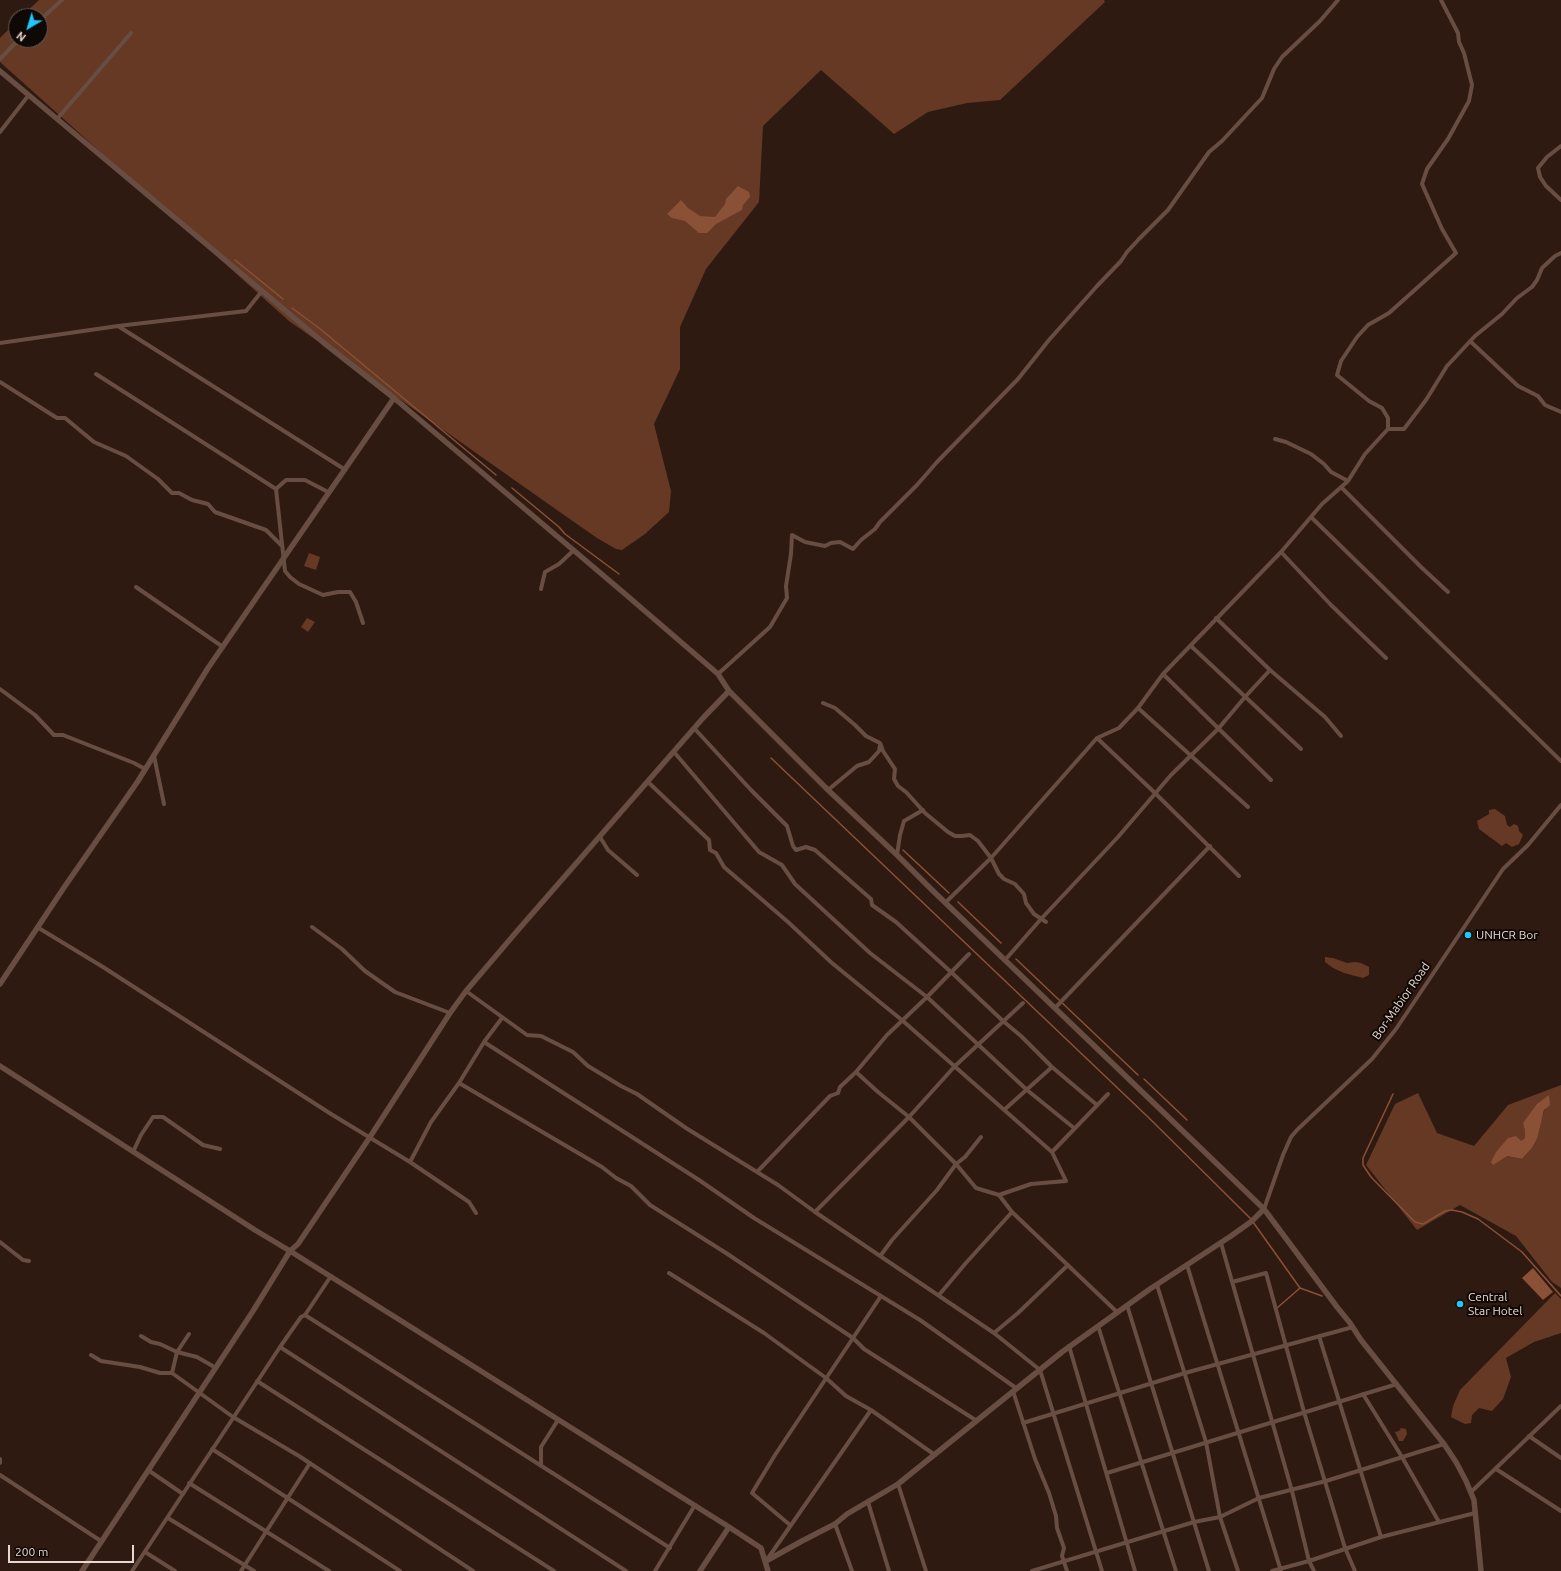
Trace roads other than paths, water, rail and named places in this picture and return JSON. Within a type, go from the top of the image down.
[{"type":"street","points":[[48,13],[62,0]]},
{"type":"street","points":[[718,674],[770,627],[787,598],[786,586],[792,536],[805,542],[825,546],[831,543],[840,542],[853,549],[861,540],[875,529],[880,522],[918,485],[937,462],[1018,379],[1049,340],[1097,286],[1121,262],[1127,252],[1168,210],[1209,152],[1222,141],[1262,98],[1274,69],[1282,57],[1320,21],[1338,0]]},
{"type":"street","points":[[945,903],[991,858],[1096,738],[1119,728],[1138,708],[1163,674],[1281,552],[1322,504],[1348,480],[1365,454],[1388,429],[1388,418],[1382,408],[1369,401],[1337,375],[1341,361],[1357,338],[1368,326],[1389,313],[1456,253],[1442,229],[1422,184],[1427,169],[1448,139],[1469,101],[1472,85],[1464,53],[1459,42],[1458,33],[1441,0]]},
{"type":"street","points":[[57,119],[131,34]]},
{"type":"street","points":[[0,58],[10,48]]},
{"type":"street","points":[[0,71],[262,291],[394,398],[718,674],[730,691],[828,790],[1264,1209],[1353,1327],[1361,1340],[1444,1444],[1456,1462],[1474,1500],[1481,1571]]},
{"type":"street","points":[[0,132],[28,96]]},
{"type":"street","points":[[1561,146],[1547,157],[1538,168],[1540,177],[1546,186],[1561,200]]},
{"type":"street","points":[[1388,429],[1404,429],[1426,400],[1447,366],[1470,340],[1502,314],[1516,298],[1532,287],[1542,268],[1555,256],[1561,253]]},
{"type":"street","points":[[0,343],[118,326],[246,311],[262,291]]},
{"type":"street","points":[[118,326],[344,469]]},
{"type":"street","points":[[1470,340],[1518,386],[1538,396],[1545,405],[1561,412]]},
{"type":"street","points":[[96,374],[276,489]]},
{"type":"street","points":[[0,382],[57,418],[65,418],[94,442],[126,456],[135,464],[158,479],[172,493],[179,493],[192,500],[208,504],[215,512],[266,530],[282,546]]},
{"type":"street","points":[[0,984],[37,927],[154,756],[223,646],[394,398]]},
{"type":"street","points":[[1275,440],[1286,442],[1311,454],[1324,464],[1331,472],[1348,480]]},
{"type":"street","points":[[276,489],[286,480],[305,480],[328,492]]},
{"type":"street","points":[[1341,487],[1421,568],[1448,592]]},
{"type":"street","points":[[276,489],[283,558],[287,575],[306,588],[323,595],[338,592],[350,592],[356,602],[363,623]]},
{"type":"street","points":[[1312,517],[1561,761]]},
{"type":"street","points":[[541,589],[545,572],[559,564],[574,550]]},
{"type":"street","points":[[1281,552],[1331,605],[1386,658]]},
{"type":"street","points":[[136,587],[223,646]]},
{"type":"street","points":[[1216,618],[1270,670],[1325,717],[1341,736]]},
{"type":"street","points":[[1191,646],[1301,749]]},
{"type":"street","points":[[1005,960],[1118,836],[1155,793],[1218,729],[1245,696],[1270,670]]},
{"type":"street","points":[[1163,674],[1272,780]]},
{"type":"street","points":[[0,689],[35,715],[54,734],[63,734],[134,763],[145,769]]},
{"type":"street","points":[[82,1571],[216,1368],[290,1251],[298,1244],[466,991],[694,728],[730,691]]},
{"type":"street","points":[[823,703],[835,708],[866,736],[880,743],[883,751],[895,769],[894,779],[898,786],[925,813],[955,836],[970,834],[978,841],[991,858],[999,874],[1004,879],[1015,884],[1024,894],[1026,903],[1034,914],[1046,922]]},
{"type":"street","points":[[1138,708],[1248,807]]},
{"type":"street","points":[[694,728],[746,785],[787,826],[793,846],[796,850],[806,847],[815,850],[871,899],[872,905],[896,922],[1021,1036],[1052,1067],[1097,1105]]},
{"type":"street","points":[[1096,738],[1210,846],[1239,876]]},
{"type":"street","points":[[828,790],[857,766],[869,762],[879,751],[880,743]]},
{"type":"street","points":[[674,752],[759,852],[782,865],[795,884],[870,953],[927,997],[1027,1090],[1074,1128]]},
{"type":"street","points":[[154,756],[164,804]]},
{"type":"street","points":[[648,782],[709,840],[710,850],[716,853],[724,867],[788,922],[832,963],[903,1021],[1052,1152],[1066,1181],[1031,1184],[1000,1195],[976,1188],[956,1164],[909,1117],[856,1072]]},
{"type":"street","name":"Bor-Mabior Road","points":[[1264,1209],[1291,1137],[1372,1059],[1396,1029],[1503,869],[1528,845],[1561,805]]},
{"type":"street","points":[[897,855],[904,821],[923,810]]},
{"type":"street","points":[[600,837],[608,850],[637,874]]},
{"type":"street","points":[[1055,1008],[1210,846]]},
{"type":"street","points":[[37,927],[103,967],[331,1114],[410,1162],[469,1202],[476,1213]]},
{"type":"street","points":[[312,927],[342,949],[365,971],[395,992],[450,1013]]},
{"type":"street","points":[[757,1172],[830,1096],[838,1093],[840,1087],[856,1072],[887,1035],[903,1021],[969,954]]},
{"type":"street","points":[[466,991],[527,1035],[541,1036],[572,1052],[588,1066],[637,1094],[686,1128],[778,1185],[815,1212],[881,1255],[994,1333],[1040,1370],[1102,1571]]},
{"type":"street","points":[[815,1212],[909,1117],[955,1066],[1023,1003]]},
{"type":"street","points":[[410,1162],[432,1122],[459,1083],[484,1042],[502,1018]]},
{"type":"street","points":[[484,1042],[699,1180],[754,1218],[920,1320],[1015,1390],[1023,1423],[1056,1516],[1057,1528],[1064,1548],[1062,1556],[1067,1571]]},
{"type":"street","points":[[0,1066],[255,1230],[331,1276],[761,1548],[768,1571]]},
{"type":"street","points":[[1004,1110],[1052,1067]]},
{"type":"street","points":[[459,1083],[602,1167],[616,1178],[631,1186],[650,1205],[726,1253],[853,1338],[864,1349],[977,1421]]},
{"type":"street","points":[[1052,1152],[1108,1094]]},
{"type":"street","points":[[133,1152],[141,1135],[153,1117],[162,1117],[204,1145],[220,1149]]},
{"type":"street","points":[[881,1255],[892,1240],[937,1190],[956,1164],[965,1157],[981,1138]]},
{"type":"street","points":[[1000,1195],[1012,1212],[1117,1312]]},
{"type":"street","points":[[766,1562],[835,1524],[847,1514],[898,1484],[1069,1346],[1157,1284],[1221,1243],[1252,1221],[1264,1209]]},
{"type":"street","points":[[939,1295],[1012,1212]]},
{"type":"street","points":[[0,1242],[22,1260],[29,1260]]},
{"type":"street","points":[[1221,1243],[1292,1491],[1309,1561],[1314,1571]]},
{"type":"street","points":[[994,1333],[1018,1313],[1068,1264]]},
{"type":"street","points":[[1187,1265],[1281,1570]]},
{"type":"street","points":[[669,1272],[764,1334],[826,1378],[846,1396],[871,1410],[934,1455]]},
{"type":"street","points":[[1232,1282],[1266,1273],[1304,1412],[1345,1548],[1355,1571]]},
{"type":"street","points":[[132,1571],[168,1518],[189,1482],[257,1381],[301,1317],[305,1315],[331,1276]]},
{"type":"street","points":[[1157,1284],[1206,1442],[1220,1516],[1238,1571]]},
{"type":"street","points":[[790,1525],[752,1493],[774,1455],[880,1296]]},
{"type":"street","points":[[1127,1305],[1209,1571]]},
{"type":"street","points":[[305,1315],[670,1548]]},
{"type":"street","points":[[1098,1326],[1176,1571]]},
{"type":"street","points":[[1023,1423],[1119,1392],[1353,1327]]},
{"type":"street","points":[[172,1373],[177,1352],[189,1334]]},
{"type":"street","points":[[141,1336],[151,1342],[160,1344],[177,1352],[197,1357],[216,1368]]},
{"type":"street","points":[[1319,1336],[1381,1537]]},
{"type":"street","points":[[1069,1346],[1135,1571]]},
{"type":"street","points":[[280,1347],[626,1571]]},
{"type":"street","points":[[91,1354],[101,1361],[140,1367],[160,1373],[172,1373],[233,1417],[310,1463],[473,1571]]},
{"type":"street","points":[[257,1381],[554,1571]]},
{"type":"street","points":[[1106,1473],[1397,1384]]},
{"type":"street","points":[[1363,1394],[1402,1457],[1439,1522]]},
{"type":"street","points":[[1471,1492],[1561,1406]]},
{"type":"street","points":[[766,1562],[790,1525],[871,1410]]},
{"type":"street","points":[[541,1466],[540,1447],[558,1420]]},
{"type":"street","points":[[1528,1436],[1561,1458]]},
{"type":"street","points":[[1033,1571],[1163,1531],[1220,1516],[1259,1498],[1292,1491],[1444,1444]]},
{"type":"street","points":[[212,1449],[400,1571]]},
{"type":"street","points":[[241,1571],[310,1463]]},
{"type":"street","points":[[1496,1469],[1561,1511]]},
{"type":"street","points":[[148,1470],[183,1494]]},
{"type":"street","points":[[0,1476],[101,1541]]},
{"type":"street","points":[[189,1482],[329,1571]]},
{"type":"street","points":[[898,1484],[926,1571]]},
{"type":"street","points":[[868,1502],[889,1571]]},
{"type":"street","points":[[655,1571],[696,1506]]},
{"type":"street","points":[[1272,1571],[1281,1570],[1381,1537],[1475,1513]]},
{"type":"street","points":[[168,1518],[254,1571]]},
{"type":"street","points":[[835,1524],[852,1571]]},
{"type":"street","points":[[700,1571],[729,1527]]},
{"type":"street","points":[[145,1552],[175,1571]]},
{"type":"waterway","points":[[235,260],[283,299]]},
{"type":"waterway","points":[[292,308],[319,328],[496,475]]},
{"type":"waterway","points":[[512,488],[559,527],[565,534],[619,574]]},
{"type":"waterway","points":[[771,758],[1148,1117],[1251,1219]]},
{"type":"waterway","points":[[903,850],[949,893]]},
{"type":"waterway","points":[[958,902],[1001,943]]},
{"type":"waterway","points":[[1016,959],[1138,1075]]},
{"type":"waterway","points":[[1144,1079],[1187,1120]]},
{"type":"waterway","points":[[1393,1094],[1363,1158],[1363,1165],[1371,1177],[1415,1222],[1423,1224],[1445,1211],[1452,1210],[1462,1212],[1478,1219],[1522,1252],[1561,1296]]},
{"type":"waterway","points":[[1253,1222],[1300,1288],[1322,1296]]},
{"type":"waterway","points":[[1277,1308],[1300,1288]]},
{"type":"place","name":"UNHCR Bor","points":[[1468,935]]},
{"type":"place","name":"Central Star Hotel","points":[[1460,1304]]}]
